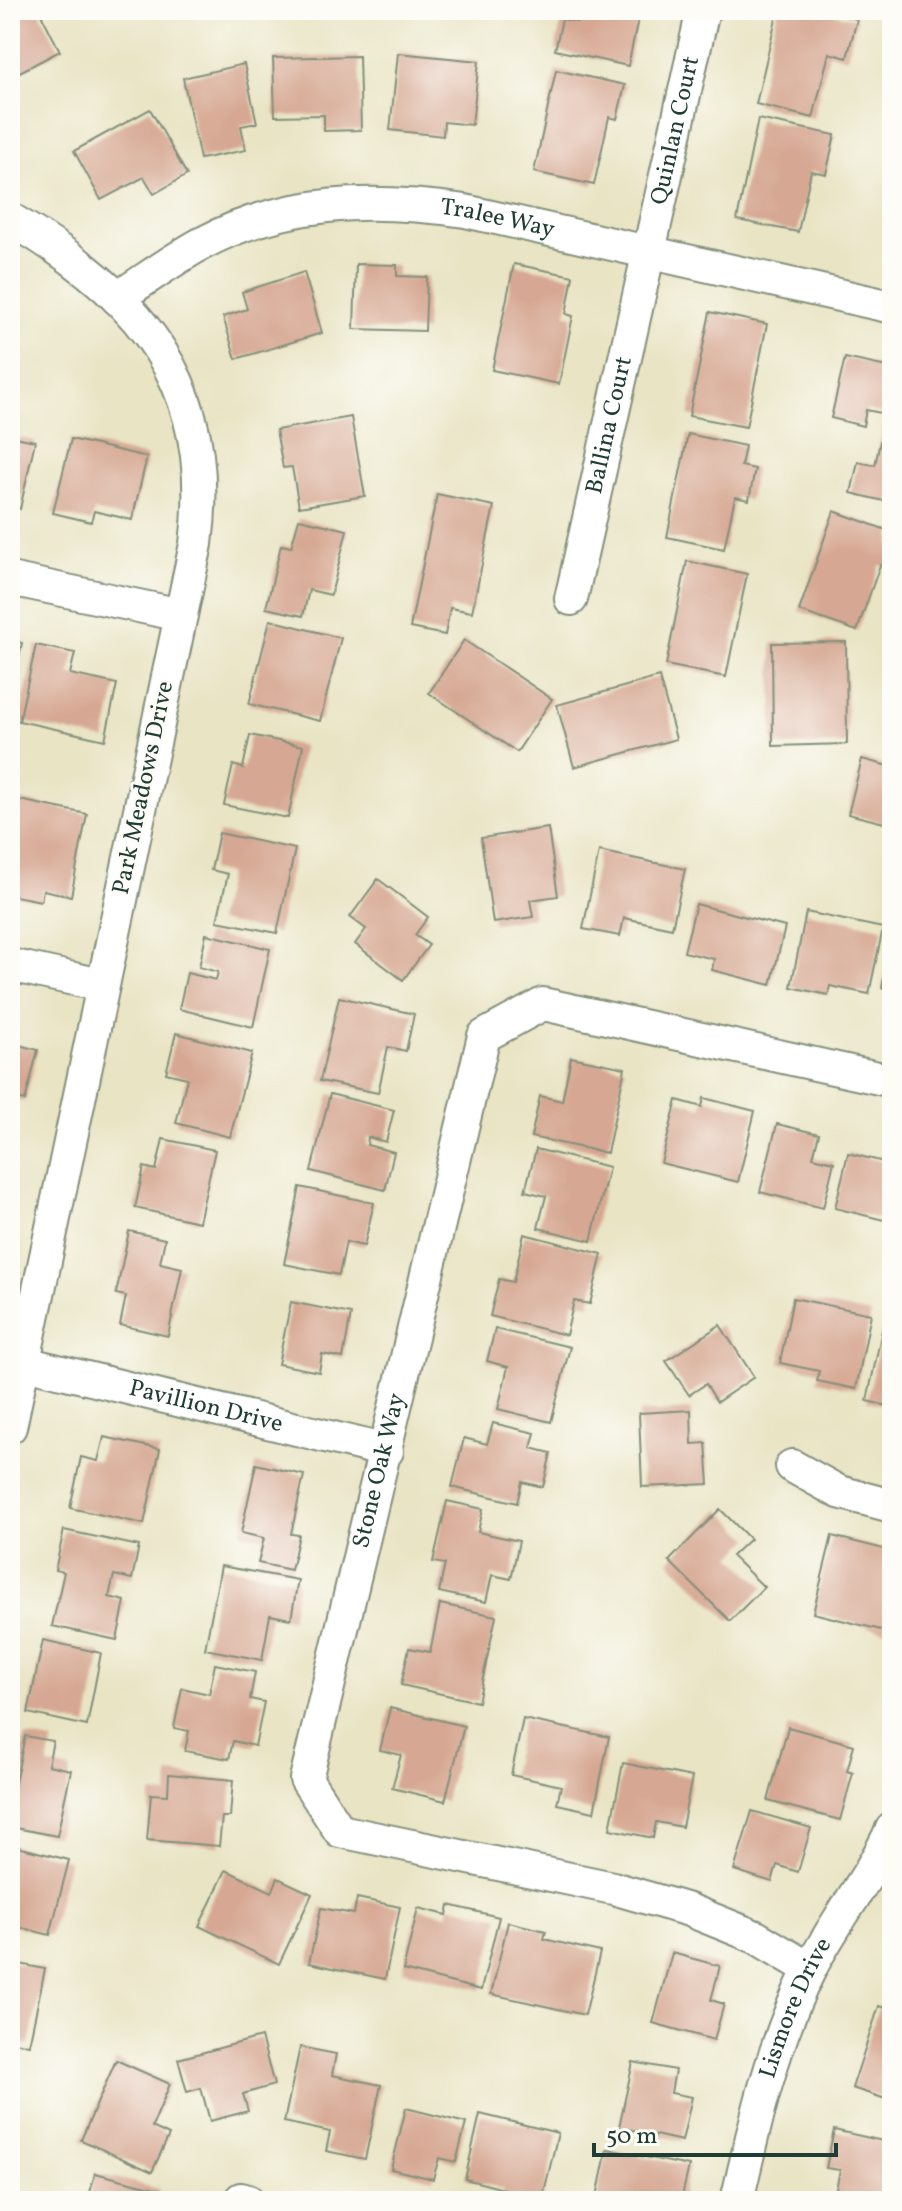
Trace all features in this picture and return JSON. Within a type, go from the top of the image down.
[{"type":"street","name":"Quinlan Court","points":[[648,253],[703,10]]},
{"type":"street","name":"Tralee Way","points":[[117,298],[201,244],[263,218],[330,204],[397,202],[465,211],[892,307]]},
{"type":"street","name":"Park Meadows Drive","points":[[10,219],[56,245],[117,298],[156,341],[172,367],[199,467],[201,505],[181,615],[10,1427]]},
{"type":"street","name":"Ballina Court","points":[[571,599],[648,253]]},
{"type":"street","points":[[10,579],[181,615]]},
{"type":"street","points":[[10,965],[101,985]]},
{"type":"street","name":"Stone Oak Way","points":[[810,1969],[756,1937],[689,1910],[613,1888],[340,1831],[306,1779],[484,1036],[543,1004],[892,1081]]},
{"type":"street","name":"Pavillion Drive","points":[[25,1363],[387,1451]]},
{"type":"street","points":[[792,1466],[839,1492],[892,1506]]},
{"type":"street","name":"Lismore Drive","points":[[737,2201],[771,2062],[810,1969],[892,1829]]},
{"type":"building","points":[[10,10],[39,10],[60,51],[10,77]]},
{"type":"building","points":[[579,10],[640,10],[628,66],[555,50],[562,19],[577,22]]},
{"type":"building","points":[[778,10],[818,10],[857,19],[847,58],[829,53],[813,118],[756,104]]},
{"type":"building","points":[[398,53],[479,61],[472,125],[444,122],[443,136],[390,130]]},
{"type":"building","points":[[359,56],[361,130],[324,131],[324,115],[275,116],[273,58]]},
{"type":"building","points":[[244,64],[257,123],[241,126],[246,150],[200,159],[183,78]]},
{"type":"building","points":[[556,70],[625,85],[617,119],[609,117],[594,185],[534,172]]},
{"type":"building","points":[[150,109],[187,175],[154,194],[144,177],[101,200],[74,151]]},
{"type":"building","points":[[758,119],[835,135],[826,174],[811,171],[798,232],[737,220]]},
{"type":"building","points":[[356,264],[397,265],[397,276],[427,277],[425,331],[354,329]]},
{"type":"building","points":[[514,264],[573,276],[566,314],[573,316],[559,384],[492,370]]},
{"type":"building","points":[[304,272],[322,333],[236,359],[223,317],[247,309],[242,292]]},
{"type":"building","points":[[710,312],[767,324],[746,427],[689,416]]},
{"type":"building","points":[[845,358],[892,368],[892,503],[851,493],[858,462],[875,465],[886,414],[866,410],[863,426],[831,418]]},
{"type":"building","points":[[351,417],[365,496],[299,507],[292,467],[283,468],[276,430]]},
{"type":"building","points":[[688,434],[745,446],[741,466],[755,469],[749,500],[735,497],[724,549],[667,537]]},
{"type":"building","points":[[10,436],[35,441],[20,509],[10,507]]},
{"type":"building","points":[[71,439],[147,457],[132,520],[94,511],[91,522],[53,513]]},
{"type":"building","points":[[437,494],[494,506],[472,612],[450,608],[445,635],[410,628]]},
{"type":"building","points":[[834,511],[892,532],[889,568],[880,565],[857,631],[799,611]]},
{"type":"building","points":[[299,519],[347,530],[331,595],[309,590],[303,616],[266,608],[281,545],[291,547]]},
{"type":"building","points":[[687,561],[747,574],[726,677],[666,665]]},
{"type":"building","points":[[270,620],[341,638],[320,721],[249,704]]},
{"type":"building","points":[[10,640],[22,643],[15,676],[10,675]]},
{"type":"building","points":[[464,640],[552,699],[517,752],[429,693]]},
{"type":"building","points":[[846,642],[847,744],[773,746],[772,643]]},
{"type":"building","points":[[36,645],[75,653],[70,674],[117,684],[105,740],[19,721]]},
{"type":"building","points":[[659,677],[676,739],[574,767],[557,705]]},
{"type":"building","points":[[250,735],[303,746],[288,818],[224,805],[233,765],[243,768]]},
{"type":"building","points":[[862,759],[892,767],[892,825],[848,814]]},
{"type":"building","points":[[10,798],[87,814],[71,896],[43,890],[41,901],[10,895]]},
{"type":"building","points":[[548,828],[558,896],[530,900],[533,917],[493,923],[481,838]]},
{"type":"building","points":[[219,833],[295,849],[277,933],[217,921],[228,874],[211,870]]},
{"type":"building","points":[[599,851],[685,869],[672,928],[624,918],[620,936],[583,929]]},
{"type":"building","points":[[378,879],[428,917],[415,935],[429,945],[403,980],[355,944],[366,929],[350,917]]},
{"type":"building","points":[[696,904],[785,927],[771,985],[712,970],[714,959],[684,952]]},
{"type":"building","points":[[806,912],[883,928],[869,994],[830,986],[828,995],[791,987]]},
{"type":"building","points":[[206,934],[270,949],[253,1027],[179,1009],[187,973],[216,980],[218,972],[199,967]]},
{"type":"building","points":[[892,943],[892,990],[882,988]]},
{"type":"building","points":[[339,997],[414,1014],[406,1051],[388,1047],[378,1093],[320,1081]]},
{"type":"building","points":[[10,1032],[17,1034],[15,1044],[38,1050],[25,1101],[10,1097]]},
{"type":"building","points":[[176,1033],[252,1053],[230,1137],[176,1123],[187,1078],[166,1073]]},
{"type":"building","points":[[571,1057],[625,1068],[607,1153],[531,1137],[540,1096],[562,1101]]},
{"type":"building","points":[[330,1094],[394,1110],[386,1142],[368,1137],[367,1145],[394,1152],[385,1190],[311,1171]]},
{"type":"building","points":[[704,1098],[755,1111],[738,1182],[661,1163],[677,1100],[702,1107]]},
{"type":"building","points":[[777,1124],[819,1134],[813,1157],[834,1162],[823,1208],[760,1192]]},
{"type":"building","points":[[163,1139],[215,1150],[199,1222],[135,1208],[144,1167],[156,1170]]},
{"type":"building","points":[[536,1149],[609,1167],[591,1241],[538,1228],[546,1196],[525,1191]]},
{"type":"building","points":[[848,1153],[892,1164],[892,1222],[835,1208]]},
{"type":"building","points":[[300,1187],[374,1203],[364,1246],[346,1242],[339,1275],[284,1264]]},
{"type":"building","points":[[129,1231],[165,1239],[160,1263],[182,1268],[168,1336],[120,1325],[126,1296],[116,1294]]},
{"type":"building","points":[[524,1234],[602,1254],[590,1304],[574,1301],[566,1335],[490,1316],[499,1279],[513,1282]]},
{"type":"building","points":[[793,1298],[871,1314],[856,1389],[817,1381],[819,1371],[780,1363]]},
{"type":"building","points":[[291,1302],[351,1314],[343,1358],[322,1354],[319,1372],[278,1364]]},
{"type":"building","points":[[720,1325],[754,1377],[717,1402],[706,1384],[689,1395],[666,1361]]},
{"type":"building","points":[[883,1326],[892,1328],[892,1407],[867,1401]]},
{"type":"building","points":[[495,1329],[570,1347],[551,1422],[498,1409],[508,1367],[487,1361]]},
{"type":"building","points":[[691,1410],[692,1444],[706,1443],[709,1484],[642,1487],[639,1413]]},
{"type":"building","points":[[493,1423],[535,1433],[531,1448],[551,1453],[543,1487],[522,1482],[517,1503],[452,1487],[464,1438],[487,1444]]},
{"type":"building","points":[[104,1437],[160,1449],[144,1524],[70,1508],[81,1457],[98,1461]]},
{"type":"building","points":[[256,1464],[304,1475],[291,1534],[299,1535],[291,1570],[258,1563],[264,1538],[241,1533]]},
{"type":"building","points":[[447,1501],[483,1509],[478,1532],[519,1541],[511,1579],[492,1575],[486,1602],[439,1592],[445,1564],[433,1562]]},
{"type":"building","points":[[720,1509],[750,1539],[732,1556],[764,1587],[730,1621],[669,1561]]},
{"type":"building","points":[[64,1530],[139,1546],[132,1579],[114,1575],[109,1597],[125,1601],[117,1640],[52,1626],[64,1572],[55,1570]]},
{"type":"building","points":[[832,1536],[892,1551],[886,1591],[892,1593],[892,1603],[885,1631],[813,1613]]},
{"type":"building","points":[[221,1566],[298,1580],[291,1619],[270,1615],[262,1660],[205,1649]]},
{"type":"building","points":[[440,1604],[496,1616],[478,1702],[401,1685],[409,1648],[430,1652]]},
{"type":"building","points":[[43,1640],[101,1653],[87,1726],[28,1713]]},
{"type":"building","points":[[215,1664],[255,1672],[250,1699],[264,1702],[255,1746],[233,1741],[229,1759],[185,1751],[189,1731],[174,1728],[182,1688],[209,1694]]},
{"type":"building","points":[[390,1708],[464,1726],[445,1801],[392,1788],[401,1755],[380,1750]]},
{"type":"building","points":[[523,1719],[609,1737],[594,1812],[557,1804],[561,1786],[511,1775]]},
{"type":"building","points":[[788,1727],[854,1745],[847,1771],[853,1773],[840,1820],[768,1801]]},
{"type":"building","points":[[25,1736],[53,1741],[48,1765],[71,1770],[57,1836],[10,1827],[10,1807]]},
{"type":"building","points":[[623,1763],[692,1777],[682,1827],[656,1822],[653,1838],[610,1829]]},
{"type":"building","points":[[169,1774],[233,1780],[230,1817],[222,1817],[219,1846],[147,1840],[151,1794],[168,1795]]},
{"type":"building","points":[[752,1811],[811,1828],[798,1872],[777,1865],[772,1882],[734,1870]]},
{"type":"building","points":[[10,1845],[69,1860],[50,1935],[10,1925]]},
{"type":"building","points":[[226,1870],[272,1892],[278,1878],[312,1894],[279,1964],[199,1926]]},
{"type":"building","points":[[357,1898],[400,1907],[385,1979],[309,1963],[321,1908],[354,1914]]},
{"type":"building","points":[[449,1905],[499,1917],[481,1990],[403,1970],[418,1908],[447,1915]]},
{"type":"building","points":[[508,1922],[546,1931],[544,1939],[600,1952],[585,2015],[491,1994]]},
{"type":"building","points":[[672,1953],[720,1966],[711,2000],[724,2004],[714,2040],[653,2023]]},
{"type":"building","points":[[10,1962],[45,1969],[29,2045],[10,2041]]},
{"type":"building","points":[[879,2006],[892,2010],[892,2101],[852,2088]]},
{"type":"building","points":[[261,2037],[274,2085],[243,2094],[248,2111],[210,2121],[201,2088],[187,2092],[178,2059]]},
{"type":"building","points":[[300,2047],[336,2054],[332,2075],[381,2085],[365,2159],[326,2151],[330,2132],[284,2122]]},
{"type":"building","points":[[116,2060],[170,2084],[152,2127],[169,2135],[152,2172],[81,2140]]},
{"type":"building","points":[[633,2062],[675,2070],[671,2093],[692,2097],[682,2141],[619,2127]]},
{"type":"building","points":[[406,2108],[466,2123],[456,2162],[439,2158],[433,2179],[391,2169]]},
{"type":"building","points":[[480,2114],[558,2133],[542,2201],[501,2199],[504,2189],[465,2179]]},
{"type":"building","points":[[834,2130],[892,2143],[892,2173],[886,2201],[834,2199],[840,2170],[826,2168]]},
{"type":"building","points":[[607,2149],[689,2166],[681,2201],[596,2201]]},
{"type":"building","points":[[95,2173],[159,2189],[156,2201],[88,2201]]}]
